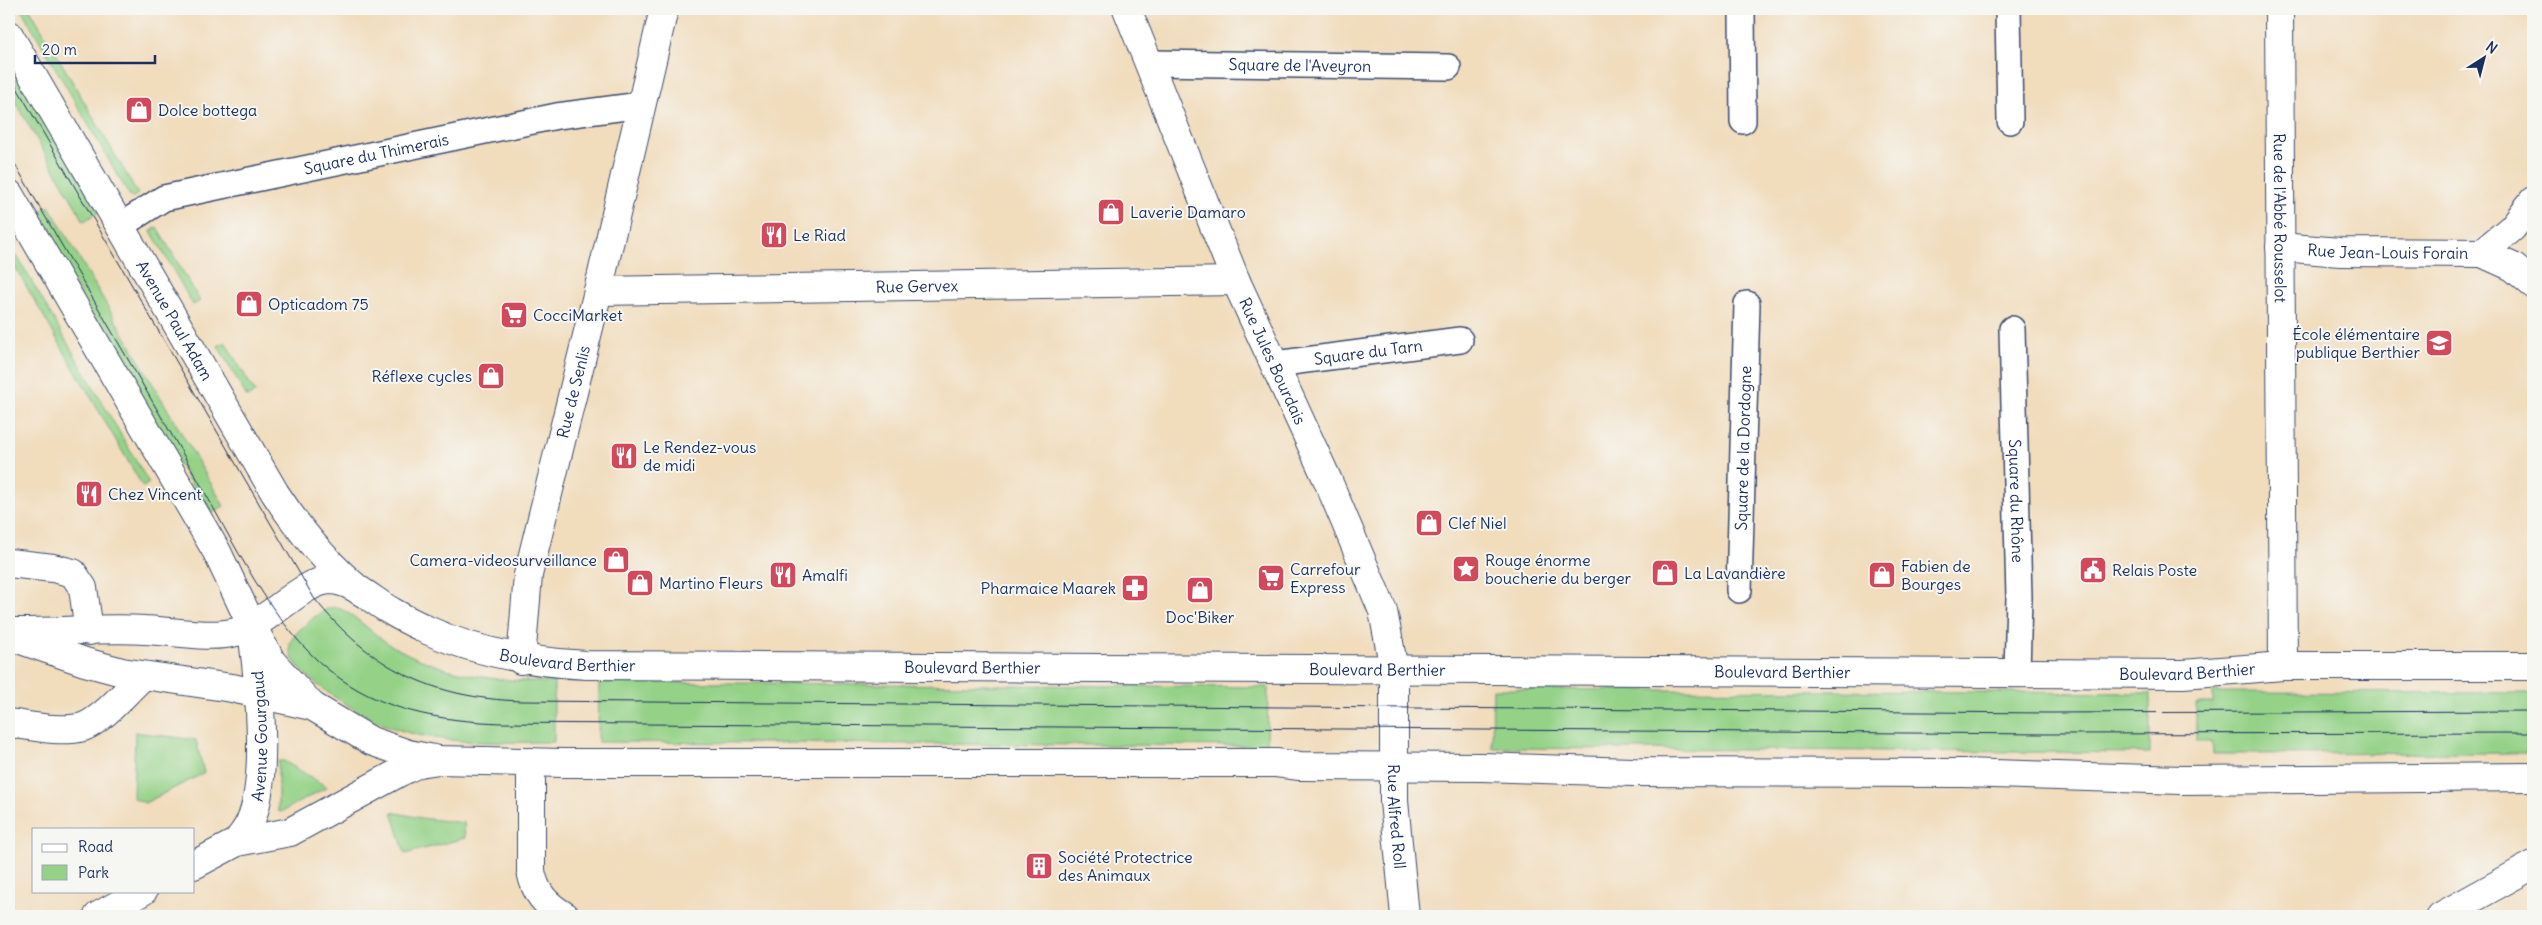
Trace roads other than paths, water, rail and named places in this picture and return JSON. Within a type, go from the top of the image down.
[{"type":"street","name":"Rue de Senlis","points":[[521,660],[528,575],[664,9]]},
{"type":"street","name":"Rue Jules Bourdais","points":[[1127,9],[1236,282],[1275,364],[1379,600],[1391,644],[1394,669],[1394,718]]},
{"type":"street","points":[[1742,9],[1743,121]]},
{"type":"street","points":[[2008,9],[2010,121]]},
{"type":"street","name":"Rue de l'Abbé Rousselot","points":[[2280,9],[2283,666]]},
{"type":"street","name":"Avenue Paul Adam","points":[[9,35],[290,517],[337,572],[361,592]]},
{"type":"street","name":"Square de l'Aveyron","points":[[1150,63],[1448,67]]},
{"type":"street","name":"Square du Thimerais","points":[[120,226],[164,198],[557,116],[641,105]]},
{"type":"street","points":[[10,200],[217,552],[252,626],[272,662],[312,706],[371,741],[408,754],[439,760],[531,762],[1276,763],[1641,772],[1963,773],[2181,780],[2533,777]]},
{"type":"street","name":"Rue Jean-Louis Forain","points":[[2280,247],[2340,252],[2482,253],[2512,228],[2533,200]]},
{"type":"street","points":[[2482,253],[2513,267],[2533,284]]},
{"type":"street","name":"Rue Gervex","points":[[598,290],[1236,282]]},
{"type":"street","name":"Square de la Dordogne","points":[[1739,590],[1747,304]]},
{"type":"street","name":"Square du Rhône","points":[[2012,329],[2019,598],[2017,673]]},
{"type":"street","name":"Square du Tarn","points":[[1275,364],[1460,340]]},
{"type":"street","points":[[9,563],[53,568],[73,573],[83,588],[89,631]]},
{"type":"street","name":"Boulevard Berthier","points":[[9,632],[145,630],[177,634],[229,633],[252,626],[318,582],[332,580],[346,583],[393,613],[426,630],[492,653],[521,660],[586,665],[2183,674],[2283,666],[2533,666]]},
{"type":"street","name":"Avenue Gourgaud","points":[[237,842],[250,823],[259,787],[260,694],[252,626]]},
{"type":"street","points":[[9,637],[85,662],[143,676],[260,694],[312,706]]},
{"type":"street","points":[[9,723],[66,728],[84,726],[98,718],[143,676]]},
{"type":"street","name":"Rue Alfred Roll","points":[[1394,718],[1396,827],[1405,916]]},
{"type":"street","points":[[195,863],[237,842],[290,832],[400,772],[419,764],[439,760]]},
{"type":"street","points":[[531,762],[531,871],[533,883],[540,897],[565,916]]},
{"type":"street","points":[[2440,916],[2533,865]]},
{"type":"street","points":[[98,916],[141,892]]},
{"type":"tram line","points":[[9,74],[314,598],[357,643],[381,661],[405,675],[431,686],[489,699],[521,701],[2047,713],[2533,711]]},
{"type":"tram line","points":[[9,154],[239,553],[272,606],[309,652],[330,671],[349,685],[369,696],[390,705],[412,711],[456,720],[502,723],[2047,734],[2533,733]]},
{"type":"place","name":"Dolce bottega","points":[[139,110]]},
{"type":"place","name":"Laverie Damaro","points":[[1111,212]]},
{"type":"place","name":"Le Riad","points":[[774,235]]},
{"type":"place","name":"Opticadom 75","points":[[249,304]]},
{"type":"place","name":"CocciMarket","points":[[514,315]]},
{"type":"place","name":"École élémentaire publique Berthier","points":[[2439,343]]},
{"type":"place","name":"Réflexe cycles","points":[[491,376]]},
{"type":"place","name":"Le Rendez-vous de midi","points":[[624,456]]},
{"type":"place","name":"Chez Vincent","points":[[89,494]]},
{"type":"place","name":"Clef Niel","points":[[1429,523]]},
{"type":"place","name":"Camera-videosurveillance","points":[[616,560]]},
{"type":"place","name":"Rouge énorme boucherie du berger","points":[[1466,569]]},
{"type":"place","name":"Relais Poste","points":[[2093,570]]},
{"type":"place","name":"La Lavandière","points":[[1665,573]]},
{"type":"place","name":"Amalfi","points":[[783,575]]},
{"type":"place","name":"Fabien de Bourges","points":[[1882,575]]},
{"type":"place","name":"Carrefour Express","points":[[1271,578]]},
{"type":"place","name":"Martino Fleurs","points":[[640,583]]},
{"type":"place","name":"Pharmaice Maarek","points":[[1135,588]]},
{"type":"place","name":"Doc'Biker","points":[[1200,590]]},
{"type":"place","name":"Société Protectrice des Animaux","points":[[1039,866]]}]
